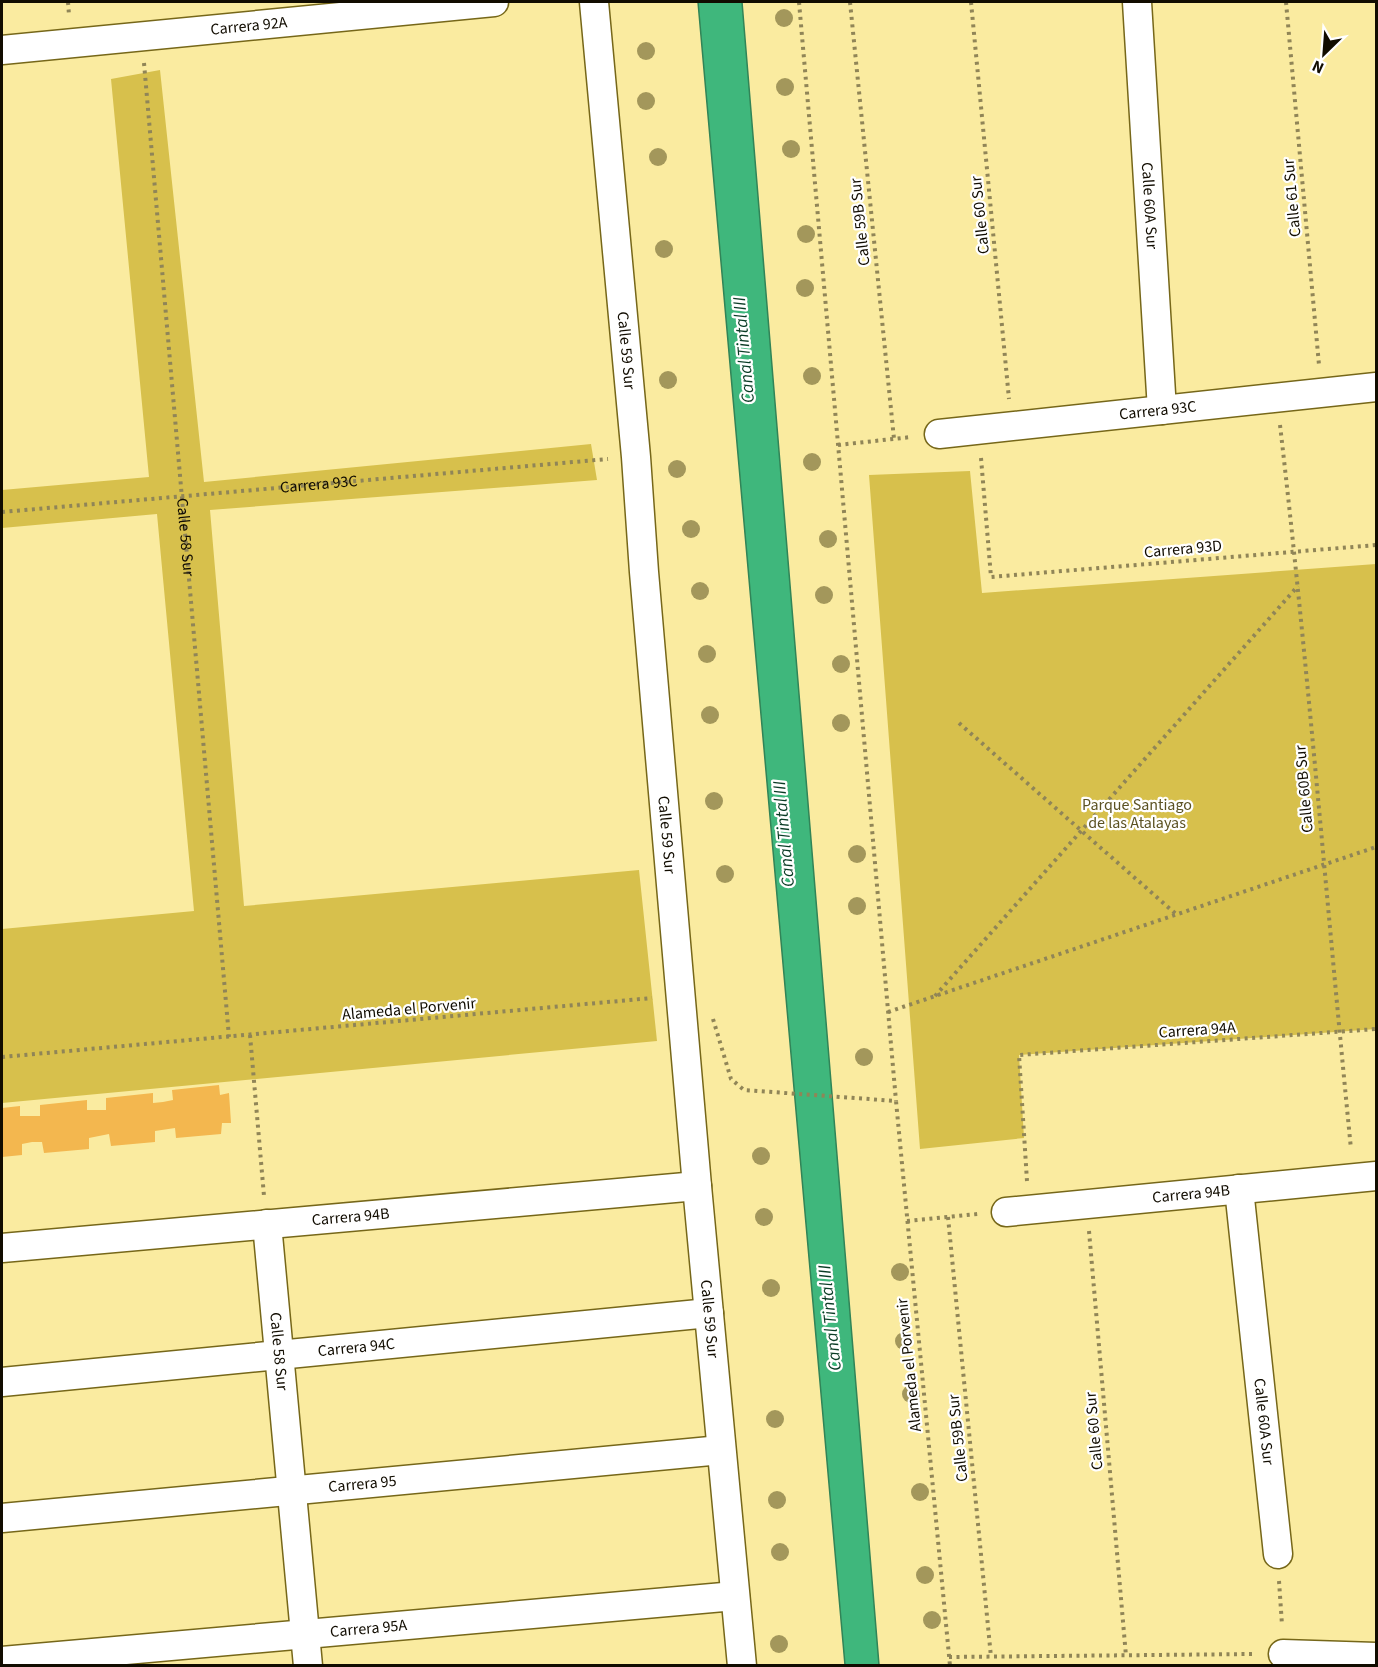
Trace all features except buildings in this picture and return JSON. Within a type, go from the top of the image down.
[{"type":"street","name":"Carrera 92A","points":[[2,50],[494,2]]},
{"type":"street","name":"Calle 59 Sur","points":[[594,2],[636,457],[697,1186],[742,1665]]},
{"type":"street","name":"Calle 60A Sur","points":[[1137,2],[1162,410]]},
{"type":"street","name":"Carrera 93C","points":[[939,434],[1377,387]]},
{"type":"street","name":"Carrera 94B","points":[[1017,1211],[1365,1177]]},
{"type":"street","name":"Carrera 94B","points":[[2,1248],[697,1186]]},
{"type":"street","name":"Calle 60A Sur","points":[[1239,1190],[1278,1554]]},
{"type":"street","name":"Calle 58 Sur","points":[[267,1224],[308,1665]]},
{"type":"street","name":"Carrera 94C","points":[[2,1382],[709,1313]]},
{"type":"street","name":"Carrera 95","points":[[2,1518],[722,1450]]},
{"type":"street","name":"Carrera 95A","points":[[2,1661],[735,1596]]},
{"type":"street","points":[[1284,1654],[1377,1657]]},
{"type":"path","name":"Alameda el Porvenir","points":[[799,2],[896,1101],[950,1665]]},
{"type":"path","name":"Calle 59B Sur","points":[[850,2],[894,439]]},
{"type":"path","name":"Calle 60 Sur","points":[[971,2],[1012,426]]},
{"type":"path","name":"Calle 61 Sur","points":[[1286,2],[1322,393]]},
{"type":"path","name":"Calle 58 Sur","points":[[142,36],[229,1037]]},
{"type":"path","name":"Calle 60B Sur","points":[[1277,398],[1295,552],[1339,1032],[1365,1177]]},
{"type":"path","name":"Carrera 93D","points":[[979,430],[991,577],[1377,545]]},
{"type":"path","points":[[838,445],[939,434]]},
{"type":"path","name":"Carrera 93C","points":[[2,512],[636,457]]},
{"type":"path","points":[[935,996],[1298,586]]},
{"type":"path","points":[[959,723],[1177,915]]},
{"type":"path","points":[[888,1012],[1377,847]]},
{"type":"path","name":"Alameda el Porvenir","points":[[2,1057],[652,998],[704,1003],[716,1024],[731,1079],[744,1090],[896,1101]]},
{"type":"path","name":"Carrera 94A","points":[[1017,1211],[1019,1055],[1377,1029]]},
{"type":"path","points":[[250,1035],[267,1224]]},
{"type":"path","name":"Calle 60 Sur","points":[[1087,1204],[1126,1656]]},
{"type":"path","points":[[907,1221],[1017,1211]]},
{"type":"path","name":"Calle 59B Sur","points":[[948,1217],[991,1657]]},
{"type":"path","points":[[949,1657],[1284,1654],[1278,1554]]},
{"type":"green space","points":[[160,70],[204,482],[591,444],[597,480],[210,510],[244,906],[639,870],[657,1041],[2,1103],[2,929],[194,911],[157,514],[2,528],[2,490],[149,477],[111,79]]},
{"type":"green space","name":"Parque Santiago de las Atalayas","points":[[970,471],[982,593],[1376,564],[1376,1029],[1019,1055],[1024,1138],[920,1149],[869,475]]},
{"type":"water","name":"Canal Tintal III","points":[[698,2],[742,2],[879,1665],[845,1665]]}]
